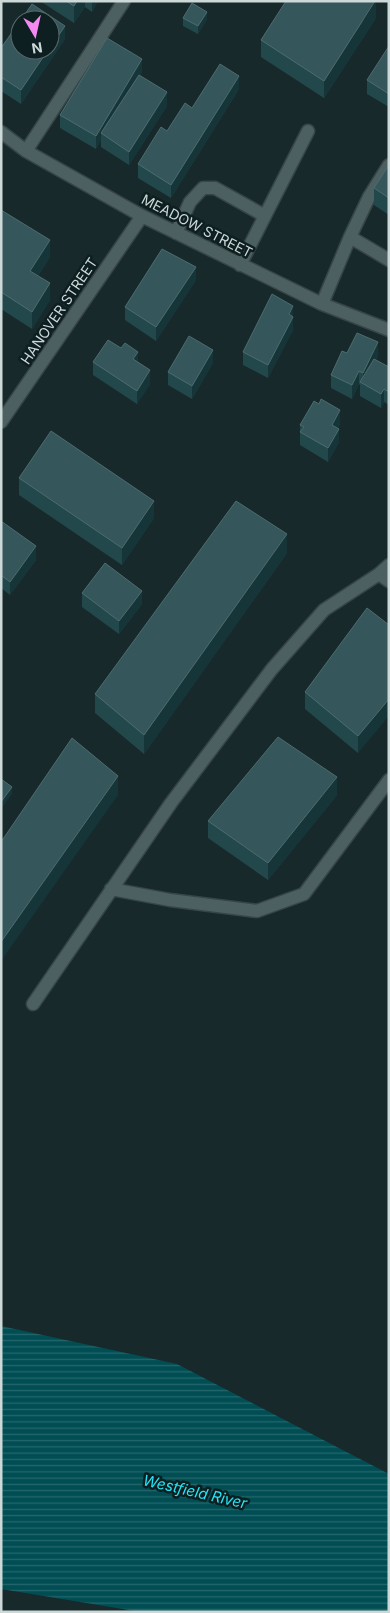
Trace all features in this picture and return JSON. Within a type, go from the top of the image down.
[{"type":"street","points":[[26,151],[124,1]]},
{"type":"street","points":[[240,264],[308,131]]},
{"type":"street","name":"MEADOW STREET","points":[[1,132],[26,151],[142,216],[322,304],[389,330]]},
{"type":"street","points":[[322,304],[369,197],[389,165]]},
{"type":"street","points":[[176,233],[190,202],[203,188],[215,188],[266,216]]},
{"type":"street","name":"HANOVER STREET","points":[[1,422],[142,216]]},
{"type":"street","points":[[350,237],[389,260]]},
{"type":"street","points":[[33,1004],[171,803],[272,669],[324,610],[386,573]]},
{"type":"street","points":[[111,890],[257,911],[304,894],[389,780]]},
{"type":"water","name":"Westfield River","points":[[1,1326],[177,1364],[389,1474],[389,1612],[141,1612],[1,1589]]},
{"type":"building","points":[[66,1],[77,1],[74,6]]},
{"type":"building","points":[[286,1],[375,1],[324,81],[261,40]]},
{"type":"building","points":[[192,3],[207,12],[198,26],[183,18]]},
{"type":"building","points":[[32,4],[41,10],[28,10]]},
{"type":"building","points":[[60,23],[65,26],[60,33]]},
{"type":"building","points":[[10,35],[10,60],[41,60],[21,90],[1,77],[1,48]]},
{"type":"building","points":[[107,38],[142,59],[96,136],[60,115]]},
{"type":"building","points":[[389,46],[389,94],[367,80]]},
{"type":"building","points":[[220,64],[239,76],[171,185],[138,164],[161,127],[167,131],[185,103],[192,108]]},
{"type":"building","points":[[139,75],[167,92],[129,152],[101,133]]},
{"type":"building","points":[[389,165],[389,198],[374,188]]},
{"type":"building","points":[[1,210],[50,240],[30,271],[50,283],[32,312],[1,292]]},
{"type":"building","points":[[162,249],[196,267],[156,327],[125,307]]},
{"type":"building","points":[[272,294],[293,306],[289,314],[293,317],[268,365],[243,352]]},
{"type":"building","points":[[357,333],[378,342],[363,373],[359,371],[352,385],[331,375],[342,351],[347,353]]},
{"type":"building","points":[[189,336],[213,350],[192,386],[168,372]]},
{"type":"building","points":[[108,340],[121,348],[125,343],[138,352],[133,359],[150,370],[137,391],[93,362]]},
{"type":"building","points":[[374,359],[389,367],[389,392],[384,389],[381,394],[360,382]]},
{"type":"building","points":[[321,399],[340,410],[332,425],[339,429],[328,448],[300,432],[304,427],[300,425],[314,401],[319,404]]},
{"type":"building","points":[[51,431],[154,501],[122,548],[19,478]]},
{"type":"building","points":[[236,501],[287,534],[144,735],[95,694]]},
{"type":"building","points":[[1,521],[36,546],[10,582],[1,575]]},
{"type":"building","points":[[105,563],[142,591],[119,621],[82,593]]},
{"type":"building","points":[[367,608],[389,625],[389,699],[358,736],[305,692]]},
{"type":"building","points":[[278,737],[337,777],[268,863],[208,821]]},
{"type":"building","points":[[72,738],[118,776],[1,942],[1,842]]},
{"type":"building","points":[[1,779],[12,787],[1,802]]}]
